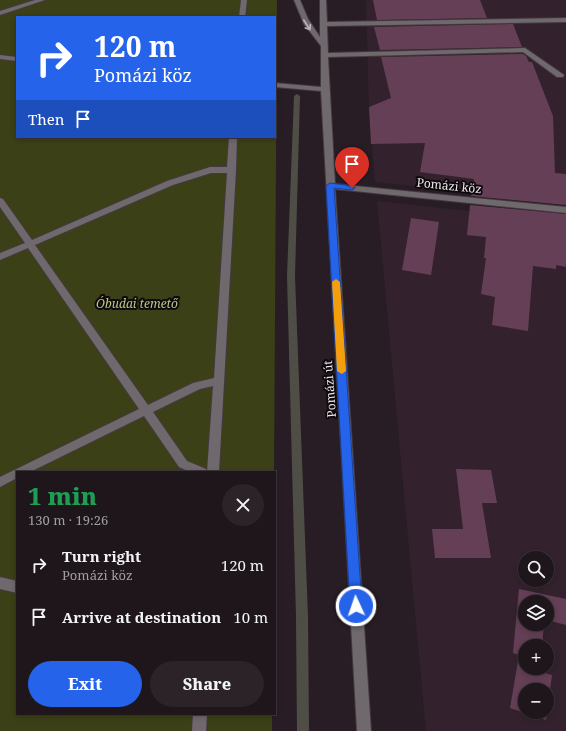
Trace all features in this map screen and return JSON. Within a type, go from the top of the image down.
[{"type":"street","points":[[0,13],[42,0]]},
{"type":"street","points":[[242,16],[244,0]]},
{"type":"street","points":[[297,0],[300,13],[307,26],[324,50],[525,50],[560,75]]},
{"type":"street","name":"Pomázi út","points":[[323,0],[325,89],[330,186],[364,731]]},
{"type":"street","points":[[324,24],[566,20]]},
{"type":"street","points":[[0,57],[16,59]]},
{"type":"street","points":[[276,85],[325,89]]},
{"type":"street","points":[[213,471],[233,138]]},
{"type":"street","points":[[0,257],[170,182],[210,170],[232,170]]},
{"type":"street","name":"Pomázi köz","points":[[330,186],[566,210]]},
{"type":"street","points":[[0,201],[183,464],[200,471]]},
{"type":"street","points":[[22,471],[145,410],[197,386],[219,380]]},
{"type":"street","points":[[0,482],[16,474]]},
{"type":"street","points":[[0,583],[16,587]]},
{"type":"street","points":[[198,730],[200,715]]},
{"type":"shaded area","points":[[366,0],[566,0],[566,201],[375,182],[369,107]]},
{"type":"shaded area","points":[[377,201],[566,222],[566,731],[426,731]]},
{"type":"green space","name":"Óbudai temető","points":[[0,0],[277,0],[274,471],[16,471],[16,715],[272,715],[272,731],[0,731]]},
{"type":"building","points":[[373,0],[480,0],[487,18],[377,20]]},
{"type":"building","points":[[513,24],[522,47],[380,50],[374,27]]},
{"type":"building","points":[[523,54],[529,62],[532,62],[553,116],[555,173],[566,174],[566,205],[471,196],[474,179],[420,172],[425,143],[371,144],[369,107],[391,98],[381,57]]},
{"type":"building","points":[[470,205],[566,214],[566,267],[556,265],[556,269],[533,266],[528,331],[492,325],[495,297],[481,294],[486,258],[484,258],[486,237],[467,235]]},
{"type":"building","points":[[411,218],[439,222],[431,275],[402,270]]},
{"type":"building","points":[[456,469],[491,470],[497,503],[482,503],[491,558],[435,558],[432,529],[463,529]]},
{"type":"building","points":[[519,589],[547,595],[518,595]]},
{"type":"building","points":[[554,596],[566,599],[566,625],[554,622]]},
{"type":"building","points":[[518,600],[518,631],[543,631],[543,639],[518,639],[518,655],[513,653]]},
{"type":"building","points":[[518,661],[518,675],[552,675],[551,683],[518,683],[518,711],[510,708]]},
{"type":"waterway","points":[[297,96],[291,276],[302,617],[303,731]]},
{"type":"slow traffic","points":[[336,282],[342,371]]},
{"type":"route","points":[[352,188],[330,186],[356,606]]}]
